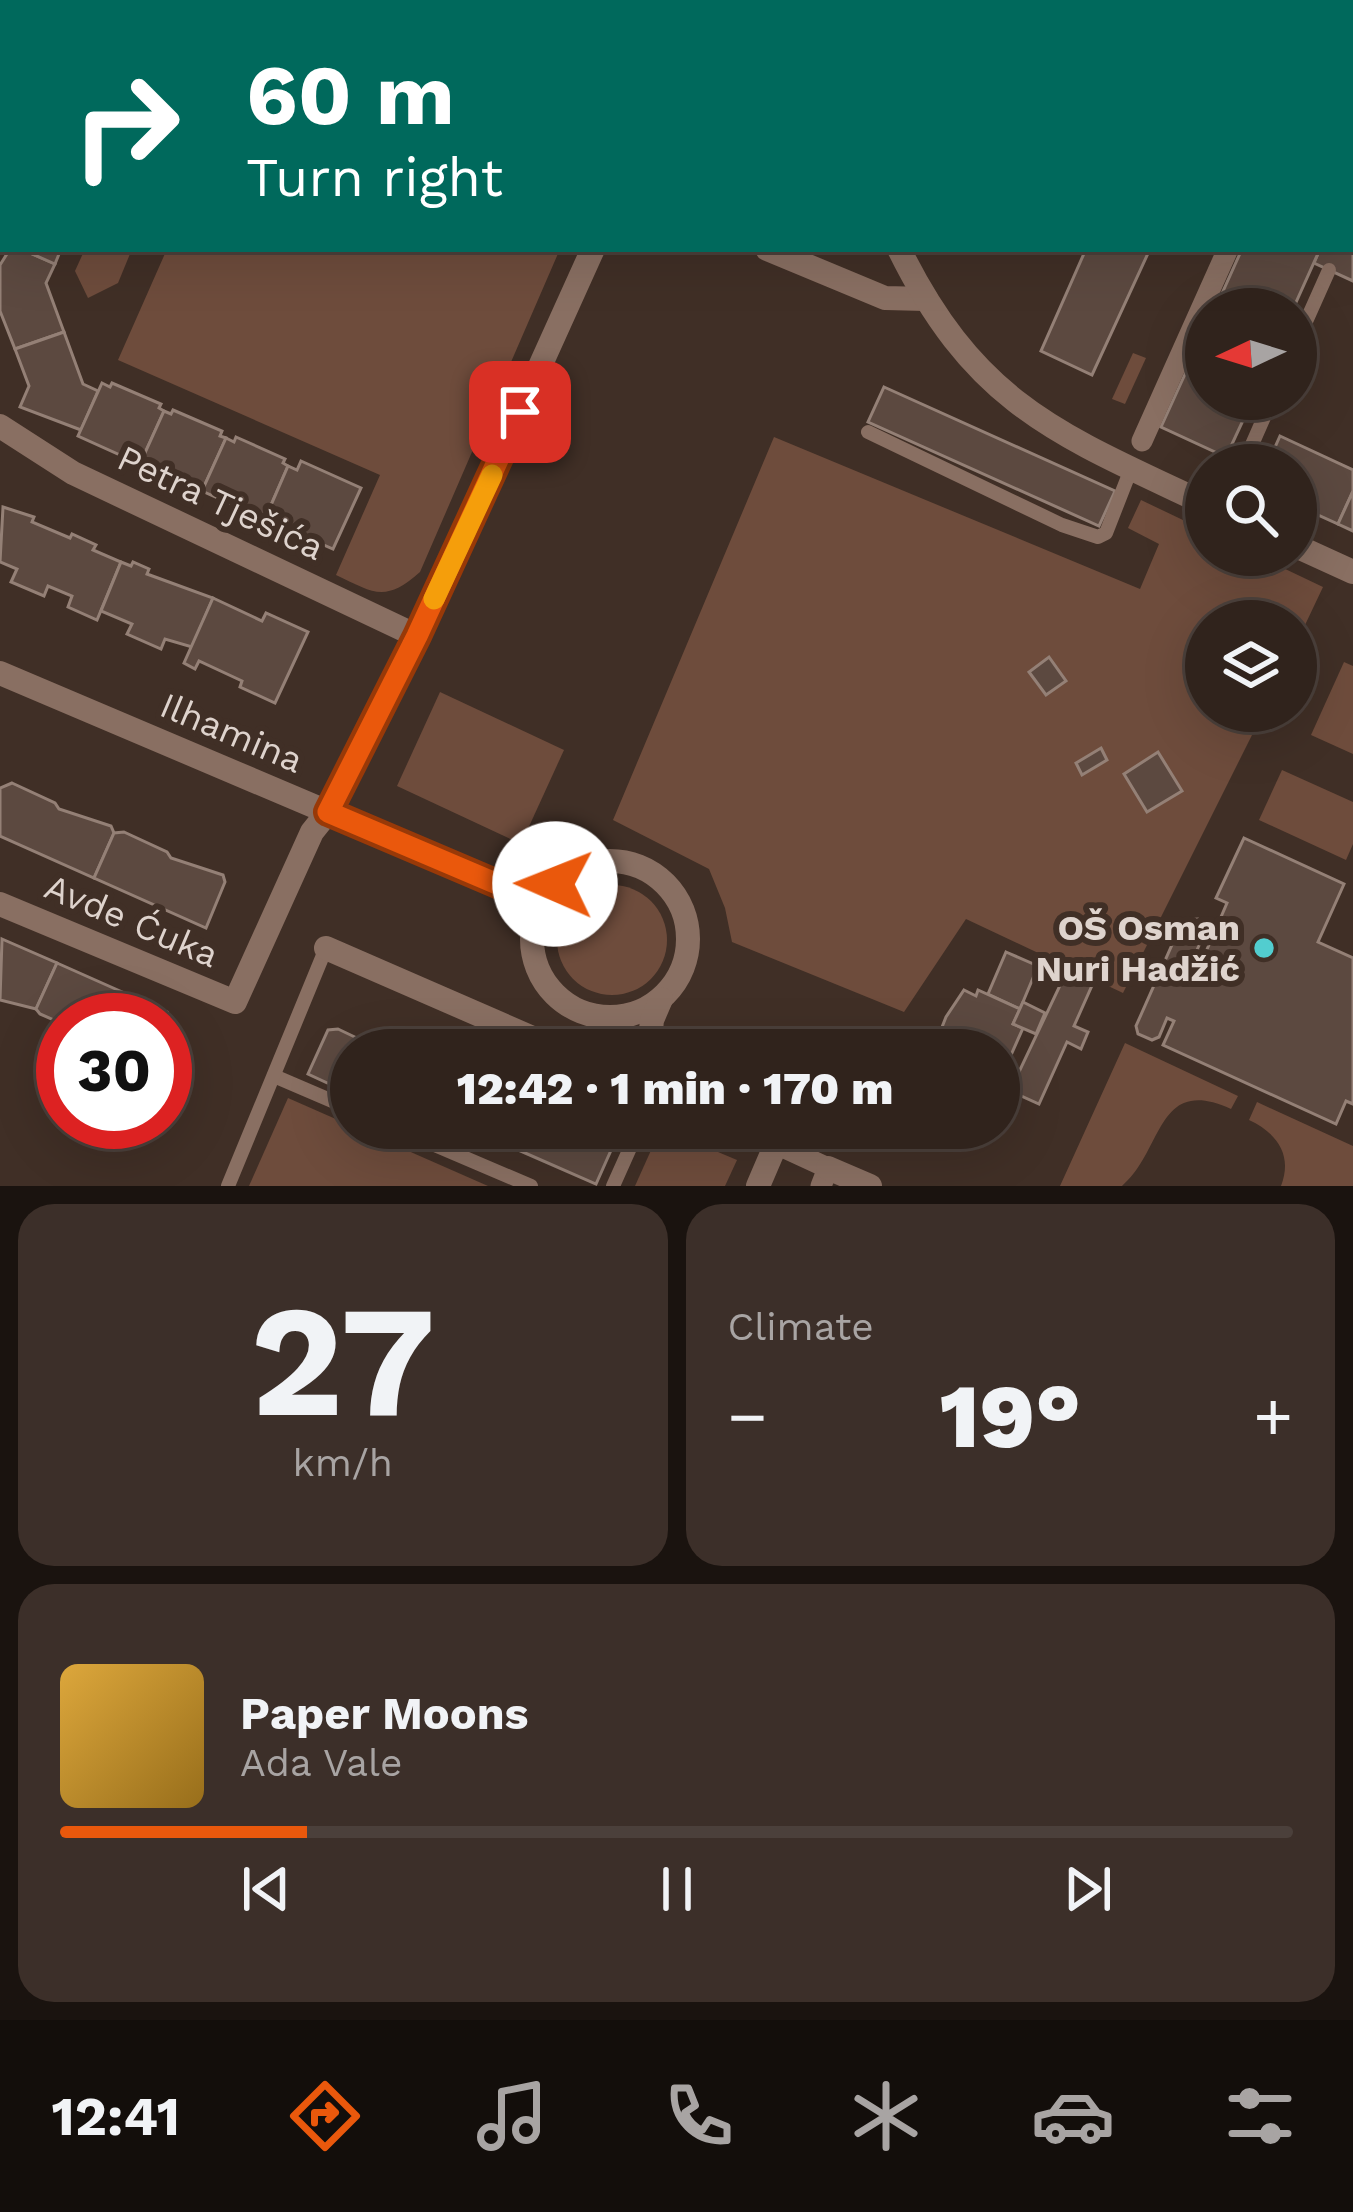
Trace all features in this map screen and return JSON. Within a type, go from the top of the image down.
[{"type":"street","points":[[328,812],[417,636],[591,252]]},
{"type":"street","points":[[774,252],[885,298],[926,299]]},
{"type":"street","points":[[901,252],[960,349],[1006,395],[1061,435],[1185,494]]},
{"type":"street","points":[[1142,441],[1227,252]]},
{"type":"street","name":"Petra Tješića","points":[[0,426],[73,473],[417,636]]},
{"type":"street","points":[[1317,556],[1353,572]]},
{"type":"street","name":"Ilhamina","points":[[0,673],[502,886],[521,904],[533,927]]},
{"type":"street","name":"Avde Ćuka","points":[[0,904],[236,1002],[312,832],[328,812]]},
{"type":"street","points":[[617,1029],[604,1017],[564,1003],[549,988],[533,949],[533,927],[555,884],[578,868],[620,862],[640,867],[673,893],[683,911],[687,953],[651,1029]]},
{"type":"street","name":"Ilhamina","points":[[502,886],[555,884]]},
{"type":"street","points":[[326,948],[512,1029]]},
{"type":"street","points":[[604,1017],[634,1014],[662,999]]},
{"type":"street","points":[[758,1186],[774,1149]]},
{"type":"street","points":[[783,1149],[825,1177],[870,1186]]},
{"type":"lane","points":[[1317,296],[1329,269]]},
{"type":"lane","points":[[868,432],[1062,525],[1096,536],[1106,533],[1131,469]]},
{"type":"lane","points":[[228,1186],[326,948]]},
{"type":"lane","points":[[274,1076],[330,1100]]},
{"type":"lane","points":[[444,1149],[531,1186]]},
{"type":"lane","points":[[614,1186],[630,1149]]},
{"type":"shaded area","points":[[84,252],[131,252],[118,283],[88,298],[75,271]]},
{"type":"shaded area","points":[[166,252],[559,252],[420,572],[388,591],[379,592],[336,575],[380,475],[118,360]]},
{"type":"shaded area","points":[[1133,353],[1146,358],[1125,404],[1112,399]]},
{"type":"shaded area","points":[[774,437],[1140,589],[1159,544],[1128,528],[1141,500],[1185,521],[1185,576],[1300,576],[1323,587],[1317,600],[1185,600],[1185,732],[1254,732],[1123,993],[966,919],[904,1012],[732,942],[709,869],[613,820]]},
{"type":"shaded area","points":[[1344,662],[1353,666],[1353,754],[1311,735],[1317,732],[1317,722]]},
{"type":"shaded area","points":[[440,692],[564,750],[521,844],[397,786]]},
{"type":"shaded area","points":[[1282,770],[1353,802],[1353,844],[1346,860],[1259,820]]},
{"type":"shaded area","points":[[612,885],[633,889],[651,901],[663,919],[667,940],[663,961],[651,979],[633,991],[612,995],[591,991],[573,979],[561,961],[557,940],[561,919],[573,901],[591,889]]},
{"type":"shaded area","points":[[1125,1043],[1238,1096],[1231,1109],[1207,1101],[1188,1102],[1175,1109],[1122,1186],[1060,1186]]},
{"type":"shaded area","points":[[288,1098],[330,1116],[330,1149],[404,1149],[488,1186],[249,1186]]},
{"type":"shaded area","points":[[1257,1102],[1353,1146],[1353,1186],[1281,1186],[1285,1164],[1280,1146],[1268,1131],[1249,1120]]},
{"type":"shaded area","points":[[652,1149],[711,1149],[737,1160],[725,1186],[635,1186]]},
{"type":"building","points":[[8,252],[28,252],[55,264],[46,283],[64,332],[15,349],[0,311],[0,265]]},
{"type":"building","points":[[28,252],[60,252],[55,264]]},
{"type":"building","points":[[1085,252],[1149,252],[1092,375],[1041,351]]},
{"type":"building","points":[[1241,252],[1319,252],[1302,288],[1224,288]]},
{"type":"building","points":[[1319,252],[1353,252],[1353,281],[1314,263]]},
{"type":"building","points":[[64,332],[83,384],[98,391],[81,430],[20,407],[29,386],[15,349]]},
{"type":"building","points":[[1185,374],[1185,420],[1243,420],[1232,444],[1198,444],[1161,427]]},
{"type":"building","points":[[102,383],[161,404],[164,411],[140,464],[78,436]]},
{"type":"building","points":[[884,387],[1115,491],[1099,526],[868,422]]},
{"type":"building","points":[[173,410],[222,431],[220,436],[226,438],[202,491],[140,464],[164,411],[171,414]]},
{"type":"building","points":[[236,437],[285,459],[288,466],[265,519],[202,491],[226,438],[234,442]]},
{"type":"building","points":[[1317,453],[1353,470],[1353,491],[1338,524],[1317,514]]},
{"type":"building","points":[[301,461],[361,488],[333,549],[265,519],[288,466],[297,470]]},
{"type":"building","points":[[1353,491],[1353,531],[1338,524]]},
{"type":"building","points":[[3,507],[96,545],[93,550],[121,562],[97,620],[68,607],[72,596],[48,586],[44,596],[11,582],[17,569],[0,562]]},
{"type":"building","points":[[121,562],[131,566],[133,562],[149,569],[147,574],[213,598],[192,647],[165,639],[161,649],[127,634],[132,624],[101,611]]},
{"type":"building","points":[[213,598],[262,621],[266,613],[308,632],[275,703],[199,661],[195,669],[184,663]]},
{"type":"building","points":[[1049,657],[1066,681],[1046,695],[1029,672]]},
{"type":"building","points":[[1101,748],[1107,760],[1082,775],[1076,763]]},
{"type":"building","points":[[1158,752],[1182,791],[1147,812],[1124,774]]},
{"type":"building","points":[[12,783],[59,809],[111,826],[114,833],[94,878],[0,836],[0,788]]},
{"type":"building","points":[[124,832],[171,858],[223,875],[225,882],[206,928],[94,878],[114,833]]},
{"type":"building","points":[[1244,838],[1344,884],[1318,942],[1353,958],[1353,1104],[1346,1101],[1336,1124],[1163,1045],[1174,1021],[1167,1018],[1159,1037],[1152,1040],[1138,1034],[1136,1026],[1183,920],[1198,919],[1204,924],[1197,950],[1205,954],[1227,903],[1216,898]]},
{"type":"building","points":[[2,939],[57,963],[43,993],[36,993],[36,1009],[0,1000]]},
{"type":"building","points":[[1006,952],[1038,966],[1020,1009],[988,994]]},
{"type":"building","points":[[1072,960],[1098,972],[1074,1026],[1088,1032],[1081,1049],[1067,1042],[1039,1104],[1020,1095],[1020,1070]]},
{"type":"building","points":[[57,963],[124,993],[43,993]]},
{"type":"building","points":[[964,990],[976,996],[978,990],[1020,1009],[1013,1024],[1023,1028],[1020,1035],[1020,1029],[941,1029]]},
{"type":"building","points":[[1023,1002],[1045,1013],[1036,1034],[1013,1024]]},
{"type":"building","points":[[330,1030],[330,1084],[308,1074]]},
{"type":"building","points":[[516,1149],[612,1149],[596,1184]]},
{"type":"slow traffic","points":[[434,599],[492,475]]},
{"type":"place","name":"OŠ Osman Nuri Hadžić","points":[[1264,948]]},
{"type":"route","points":[[520,412],[417,636],[328,812],[502,886],[555,884]]}]
